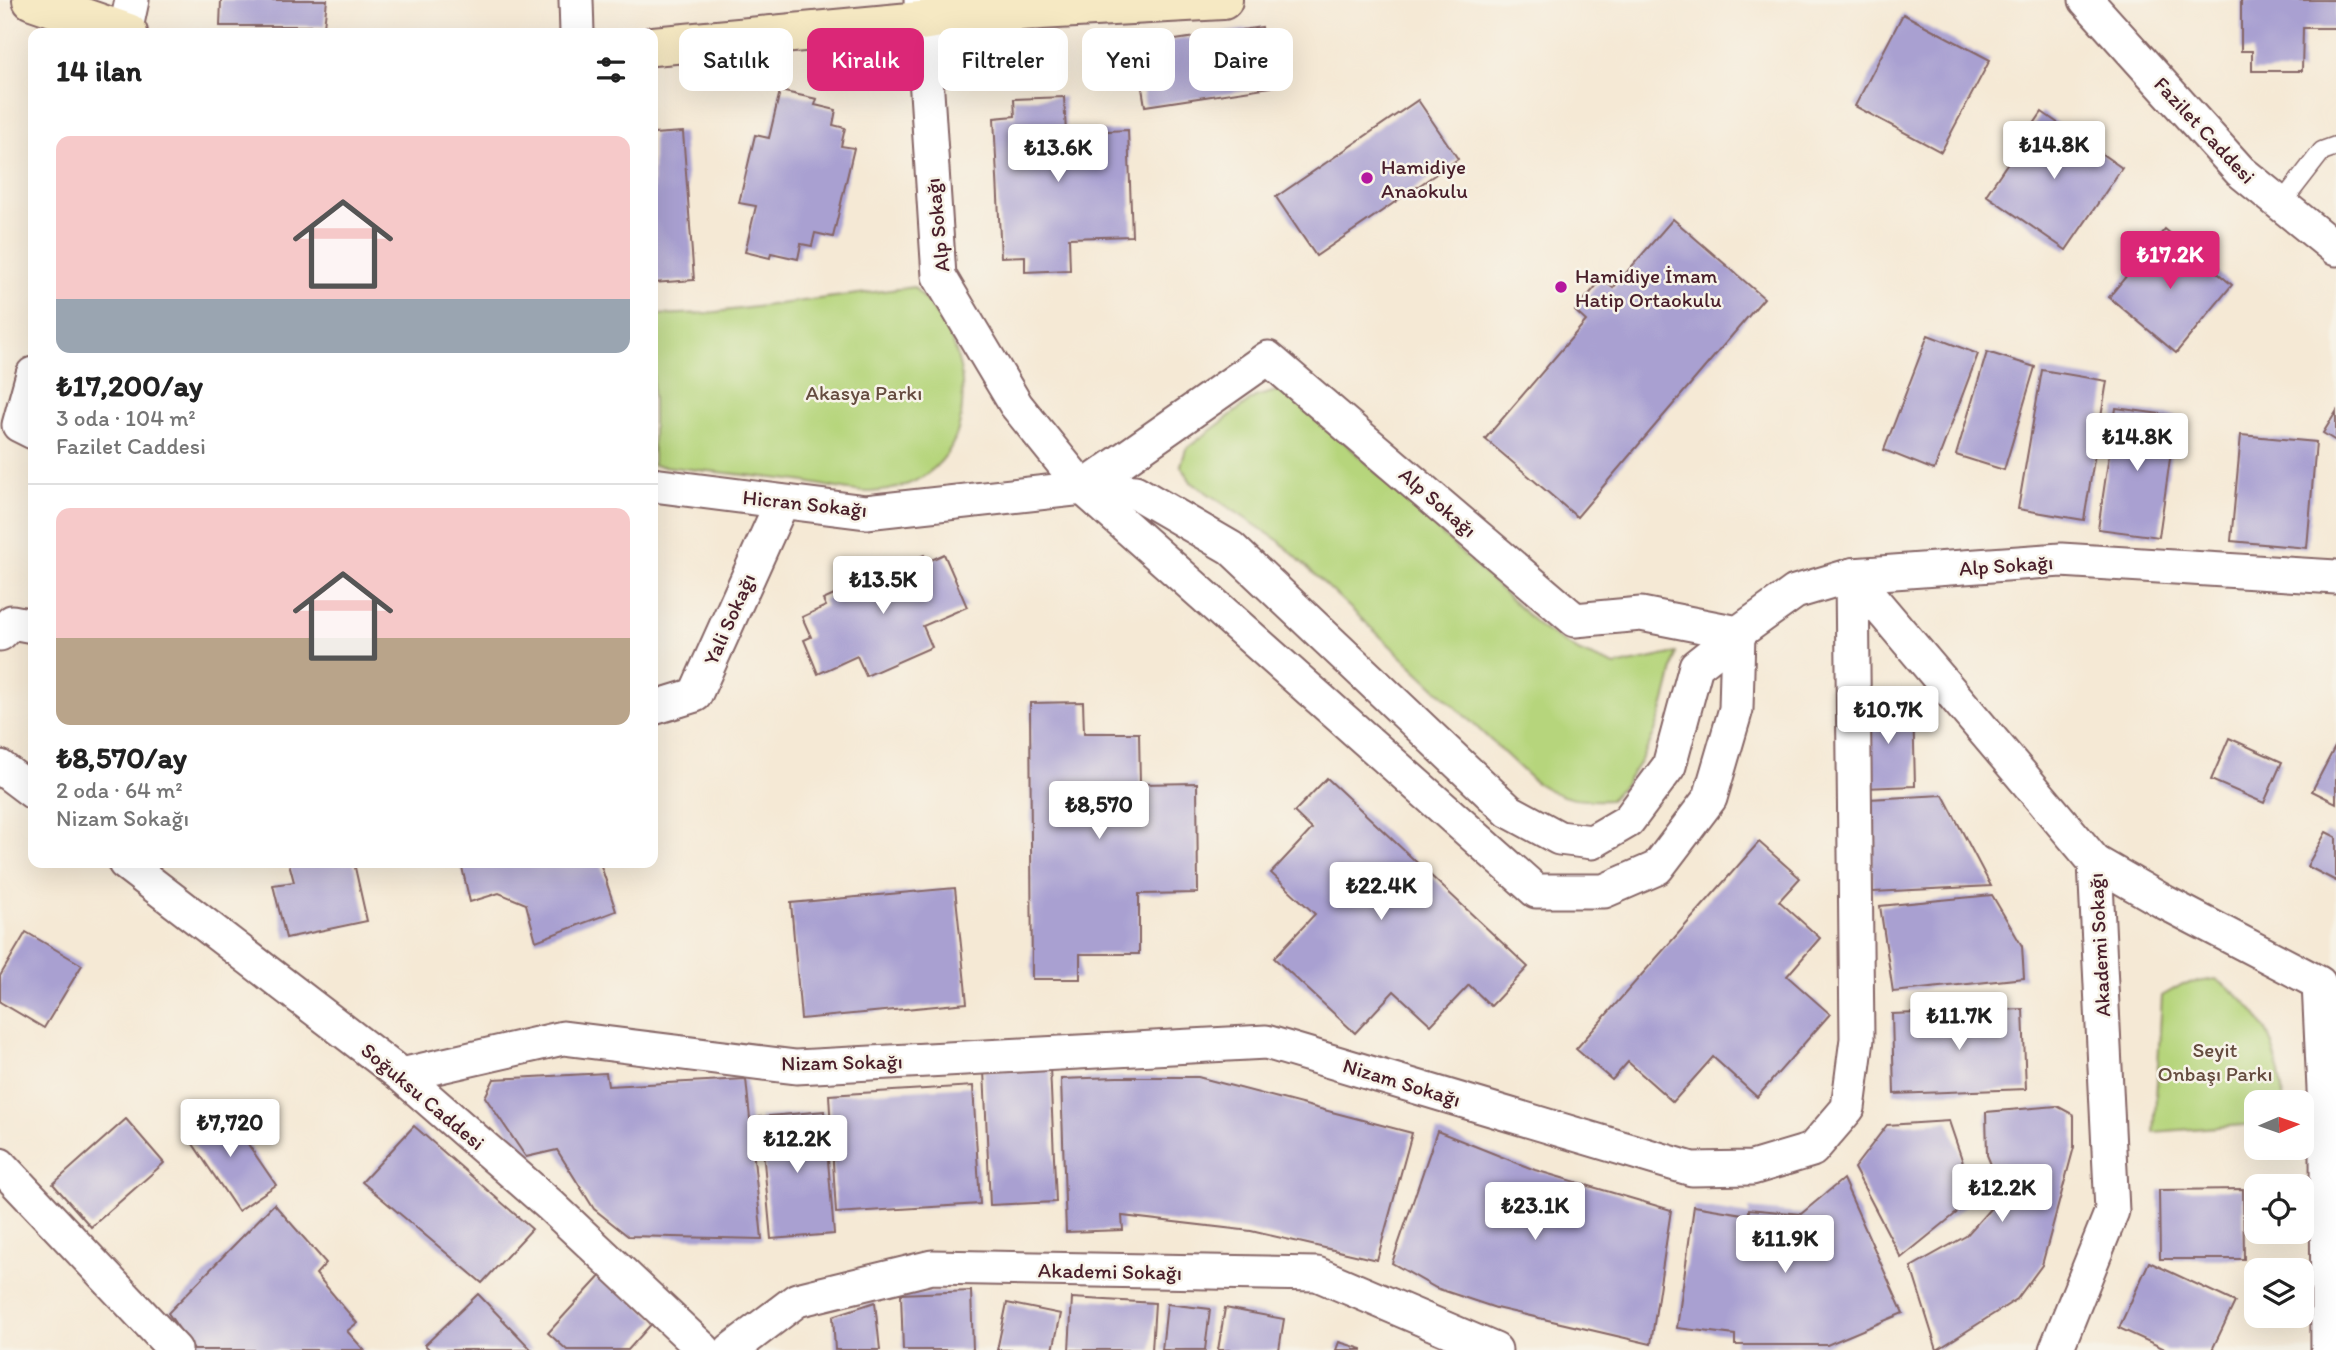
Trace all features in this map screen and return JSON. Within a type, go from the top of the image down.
[{"type":"street","points":[[32,0],[128,25]]},
{"type":"street","points":[[576,0],[577,28]]},
{"type":"street","name":"Fazilet Caddesi","points":[[2086,0],[2240,171],[2336,248]]},
{"type":"street","points":[[658,45],[921,11],[1210,1]]},
{"type":"street","name":"Alp Sokağı","points":[[921,11],[939,276],[1016,405],[1083,488],[1268,358],[1575,620],[1641,614],[1738,633],[1795,592],[1852,575],[2061,561],[2336,577]]},
{"type":"street","points":[[28,392],[19,425],[28,430]]},
{"type":"street","name":"Hicran Sokağı","points":[[658,486],[866,512],[1083,488],[1135,492],[1231,548],[1510,811],[1559,838],[1592,842],[1628,821],[1669,766],[1696,666],[1738,633]]},
{"type":"street","points":[[1083,488],[1536,891],[1604,891],[1657,868],[1710,799],[1736,709],[1738,633]]},
{"type":"street","name":"Yali Sokağı","points":[[658,706],[695,695],[782,502]]},
{"type":"street","name":"Akademi Sokağı","points":[[1852,575],[2095,862],[2112,1211],[2056,1350]]},
{"type":"street","name":"Nizam Sokağı","points":[[401,1075],[563,1038],[796,1067],[1266,1042],[1692,1169],[1752,1168],[1812,1150],[1848,1108],[1857,1039],[1852,575]]},
{"type":"street","points":[[0,634],[12,622],[28,625]]},
{"type":"street","points":[[0,767],[28,788]]},
{"type":"street","points":[[2095,862],[2166,903],[2319,983],[2327,1153],[2328,1350]]},
{"type":"street","name":"Soğuksu Caddesi","points":[[132,868],[401,1075],[550,1205],[704,1350]]},
{"type":"street","points":[[0,1166],[175,1350]]},
{"type":"street","name":"Akademi Sokağı","points":[[731,1350],[797,1300],[932,1267],[1317,1274],[1495,1350]]},
{"type":"lane","points":[[2281,204],[2322,151],[2336,146]]},
{"type":"green space","name":"Akasya Parkı","points":[[914,287],[945,327],[961,371],[962,406],[954,441],[934,468],[921,477],[906,485],[871,492],[800,481],[658,466],[658,315],[708,313]]},
{"type":"green space","points":[[1287,388],[1541,628],[1580,652],[1615,666],[1676,653],[1655,732],[1636,768],[1610,800],[1571,798],[1554,793],[1535,782],[1279,541],[1191,482],[1181,465],[1186,449],[1255,397]]},
{"type":"green space","name":"Seyit Onbaşı Parkı","points":[[2216,979],[2248,1005],[2266,1031],[2277,1062],[2282,1090],[2244,1090],[2244,1125],[2154,1132],[2162,996],[2183,984]]},
{"type":"building","points":[[221,0],[327,0],[324,26],[220,26]]},
{"type":"building","points":[[2241,0],[2336,0],[2336,28],[2303,28],[2302,71],[2252,71],[2252,51],[2241,51]]},
{"type":"building","points":[[1903,14],[1990,60],[1941,152],[1855,106]]},
{"type":"building","points":[[1189,38],[1189,91],[1244,91],[1145,106],[1142,91],[1175,91],[1175,40]]},
{"type":"building","points":[[780,91],[817,99],[815,105],[836,110],[833,125],[845,128],[841,146],[854,148],[833,237],[815,233],[812,246],[801,244],[798,259],[771,253],[770,258],[745,252],[756,206],[739,203],[755,135],[769,138]]},
{"type":"building","points":[[1064,97],[1066,133],[1128,130],[1132,236],[1069,238],[1070,270],[1025,272],[1025,256],[1001,257],[994,118],[1015,116],[1014,99]]},
{"type":"building","name":"Hamidiye Anaokulu","points":[[1418,100],[1458,159],[1316,256],[1276,197]]},
{"type":"building","points":[[2042,112],[2122,168],[2066,250],[1986,195]]},
{"type":"building","points":[[683,132],[694,280],[658,283],[658,134]]},
{"type":"building","points":[[1673,219],[1764,298],[1577,517],[1485,439],[1586,321],[1575,311],[1602,279],[1613,288]]},
{"type":"building","points":[[2165,229],[2232,285],[2176,353],[2109,297]]},
{"type":"building","points":[[1928,335],[1978,354],[1934,470],[1884,450]]},
{"type":"building","points":[[1987,352],[2035,367],[2004,470],[1956,455]]},
{"type":"building","points":[[2042,370],[2107,381],[2084,520],[2018,509]]},
{"type":"building","points":[[2116,408],[2176,416],[2159,537],[2098,529]]},
{"type":"building","points":[[2336,412],[2336,441],[2323,433]]},
{"type":"building","points":[[2241,435],[2316,442],[2307,548],[2231,541]]},
{"type":"building","points":[[944,554],[967,607],[923,626],[932,647],[866,676],[857,656],[818,674],[804,640],[811,637],[802,617],[826,606],[823,600],[924,555],[927,562]]},
{"type":"building","points":[[1083,702],[1084,733],[1139,733],[1140,784],[1197,783],[1198,893],[1139,894],[1139,954],[1080,954],[1080,979],[1032,979],[1030,703]]},
{"type":"building","points":[[1913,704],[1915,786],[1864,788],[1862,705]]},
{"type":"building","points":[[2229,738],[2282,762],[2264,803],[2211,780]]},
{"type":"building","points":[[2336,745],[2336,803],[2312,791]]},
{"type":"building","points":[[1327,778],[1528,967],[1491,1006],[1469,985],[1431,1025],[1394,991],[1355,1033],[1274,958],[1315,914],[1271,873],[1312,829],[1294,812]]},
{"type":"building","points":[[1943,795],[1991,886],[1873,892],[1869,799]]},
{"type":"building","points":[[2326,832],[2336,837],[2336,881],[2307,866]]},
{"type":"building","points":[[1759,842],[1800,878],[1779,901],[1820,938],[1787,976],[1830,1014],[1757,1097],[1713,1057],[1673,1102],[1628,1062],[1612,1080],[1576,1049]]},
{"type":"building","points":[[290,868],[355,868],[367,921],[286,938],[273,885],[294,882]]},
{"type":"building","points":[[462,868],[602,868],[616,911],[536,941],[526,904],[499,893],[470,902]]},
{"type":"building","points":[[955,888],[967,1003],[801,1019],[791,903]]},
{"type":"building","points":[[1992,895],[2022,946],[2024,978],[1893,992],[1880,906]]},
{"type":"building","points":[[26,932],[82,965],[44,1028],[0,1002],[0,976]]},
{"type":"building","points":[[2023,1009],[2026,1089],[1894,1094],[1892,1014]]},
{"type":"building","points":[[1050,1067],[1056,1202],[990,1205],[984,1070]]},
{"type":"building","points":[[606,1073],[608,1086],[746,1079],[762,1239],[628,1236],[594,1209],[557,1150],[526,1157],[485,1097],[494,1079]]},
{"type":"building","points":[[1198,1077],[1412,1133],[1377,1260],[1251,1231],[1122,1216],[1123,1230],[1066,1232],[1061,1079]]},
{"type":"building","points":[[973,1086],[980,1204],[836,1213],[829,1095]]},
{"type":"building","points":[[222,1106],[276,1185],[238,1211],[185,1132]]},
{"type":"building","points":[[2057,1106],[2074,1115],[2074,1147],[2042,1265],[2017,1299],[1937,1350],[1911,1267],[1966,1236],[1990,1209],[1997,1179],[1987,1155],[1986,1112]]},
{"type":"building","points":[[824,1111],[834,1234],[771,1239],[760,1117]]},
{"type":"building","points":[[126,1119],[164,1163],[91,1227],[53,1184]]},
{"type":"building","points":[[1949,1121],[1975,1198],[1901,1258],[1854,1168],[1887,1125]]},
{"type":"building","points":[[414,1126],[532,1229],[482,1283],[362,1182]]},
{"type":"building","points":[[1437,1131],[1535,1170],[1671,1210],[1651,1344],[1496,1308],[1436,1288],[1392,1263]]},
{"type":"building","points":[[1843,1179],[1903,1313],[1827,1345],[1735,1345],[1735,1335],[1677,1328],[1694,1206],[1749,1215],[1749,1209],[1801,1214]]},
{"type":"building","points":[[2243,1189],[2244,1259],[2160,1259],[2159,1190]]},
{"type":"building","points":[[274,1204],[326,1263],[316,1274],[357,1323],[347,1331],[364,1350],[194,1350],[168,1313]]},
{"type":"building","points":[[2149,1262],[2235,1302],[2212,1350],[2167,1350],[2119,1328]]},
{"type":"building","points":[[603,1273],[655,1320],[628,1350],[567,1350],[548,1333]]},
{"type":"building","points":[[971,1291],[973,1350],[903,1350],[901,1294]]},
{"type":"building","points":[[478,1294],[532,1350],[430,1350],[425,1345]]},
{"type":"building","points":[[1072,1298],[1155,1303],[1152,1350],[1069,1350]]},
{"type":"building","points":[[875,1302],[880,1350],[835,1350],[833,1316]]},
{"type":"building","points":[[1007,1303],[1061,1314],[1053,1350],[997,1350]]},
{"type":"building","points":[[1167,1304],[1210,1309],[1205,1350],[1162,1350]]},
{"type":"building","points":[[1225,1308],[1284,1319],[1279,1350],[1218,1350]]},
{"type":"building","points":[[1339,1342],[1362,1349],[1362,1350],[1336,1350]]},
{"type":"place","name":"Hamidiye Anaokulu","points":[[1367,178]]},
{"type":"place","name":"Hamidiye İmam Hatip Ortaokulu","points":[[1561,287]]}]
